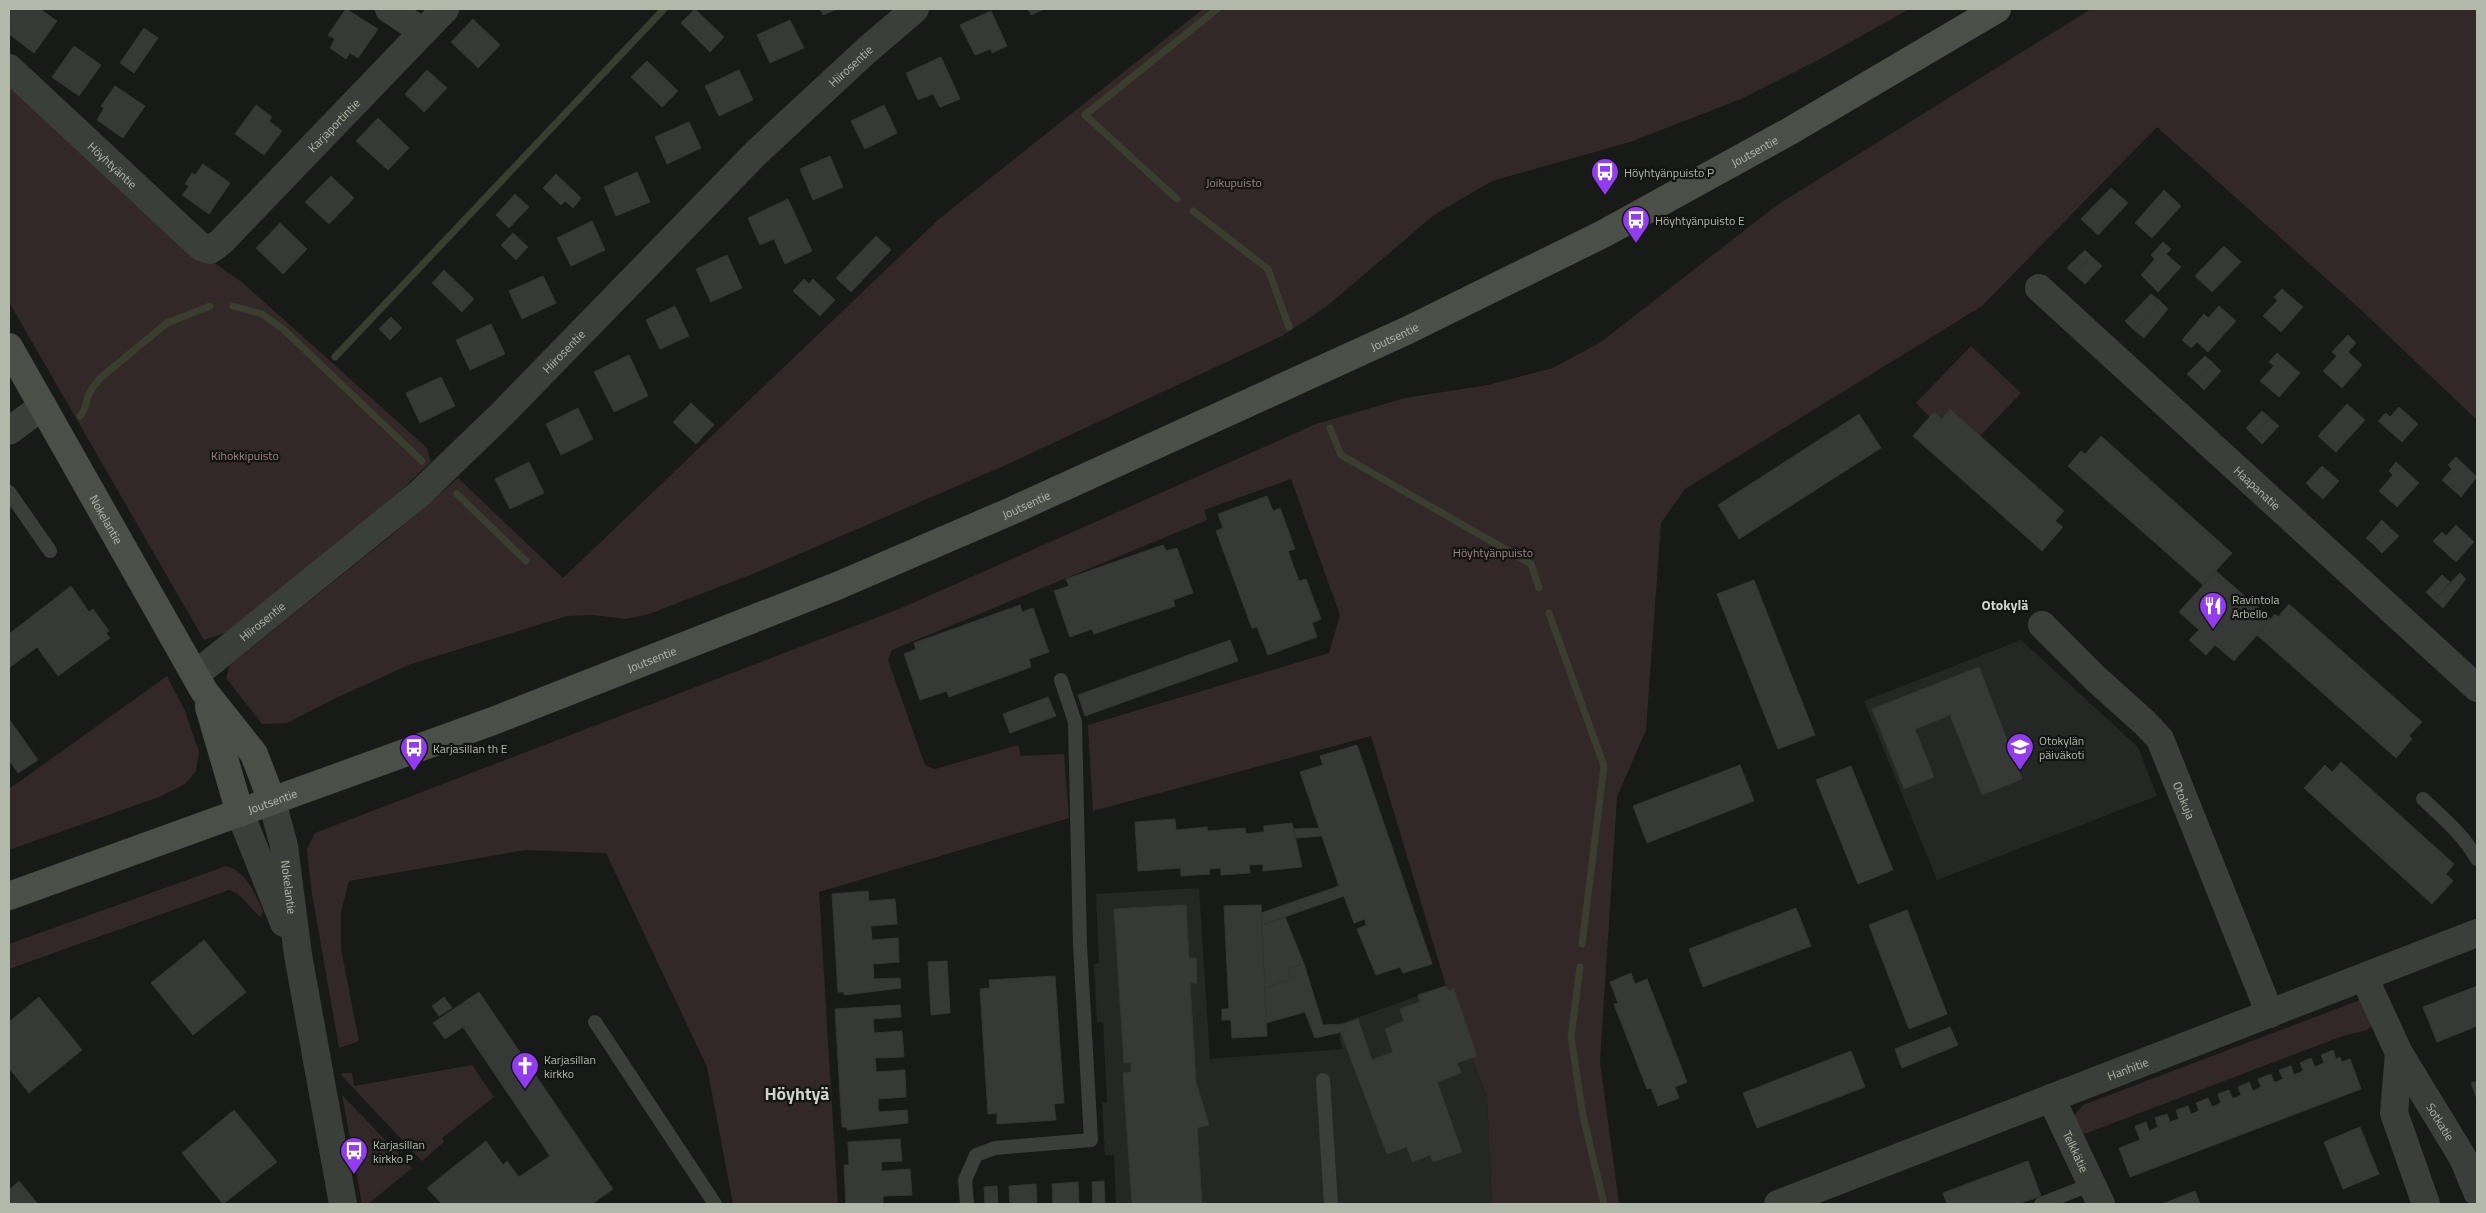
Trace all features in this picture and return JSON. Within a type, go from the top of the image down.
[{"type":"main road","name":"Joutsentie","points":[[9,896],[502,717],[837,586],[1009,512],[1406,331],[1611,230],[1790,131],[1997,9]]},
{"type":"main road","name":"Nokelantie","points":[[9,347],[200,683],[254,754],[272,801]]},
{"type":"main road","name":"Nokelantie","points":[[200,683],[240,813]]},
{"type":"street","points":[[389,9],[423,32]]},
{"type":"street","name":"Karjaportintie","points":[[221,242],[445,9]]},
{"type":"street","name":"Hiirosentie","points":[[200,683],[223,655],[419,494],[503,414],[763,147],[915,9]]},
{"type":"street","name":"Höyhtyäntie","points":[[9,68],[201,247],[210,250],[221,242]]},
{"type":"street","name":"Haapanatie","points":[[2039,288],[2477,688]]},
{"type":"street","points":[[9,431],[44,406]]},
{"type":"street","name":"Otokuja","points":[[2042,625],[2096,679],[2145,722],[2160,739],[2270,1014]]},
{"type":"street","name":"Nokelantie","points":[[272,801],[284,846],[298,955],[342,1204]]},
{"type":"street","name":"Nokelantie","points":[[240,813],[298,955]]},
{"type":"street","name":"Hanhitie","points":[[1778,1204],[2477,933]]},
{"type":"street","name":"Sotkatie","points":[[2364,977],[2399,1054],[2463,1158],[2477,1192]]},
{"type":"street","name":"Sotkatie","points":[[2399,1054],[2394,1113],[2426,1204]]},
{"type":"street","name":"Telkkätie","points":[[2051,1098],[2099,1199]]},
{"type":"lane","points":[[9,492],[50,551]]},
{"type":"lane","points":[[967,1204],[965,1180],[976,1155],[995,1148],[1091,1140],[1080,945],[1076,730],[1061,680]]},
{"type":"lane","points":[[2422,799],[2468,842],[2477,859]]},
{"type":"lane","points":[[595,1022],[715,1204]]},
{"type":"lane","points":[[1323,1080],[1331,1204]]},
{"type":"lane","points":[[2041,1204],[2099,1199]]},
{"type":"shaded area","name":"Otokylän päiväkoti","points":[[2021,640],[2138,747],[2157,796],[1937,880],[1864,701]]},
{"type":"shaded area","points":[[1199,888],[1210,1059],[1343,1049],[1339,1037],[1342,1023],[1446,986],[1487,1098],[1492,1204],[1116,1204],[1114,1155],[1105,1155],[1102,1103],[1107,1102],[1103,1022],[1097,1022],[1094,964],[1099,963],[1096,894]]},
{"type":"green space","name":"Joikupuisto","points":[[1203,9],[1909,9],[1824,57],[1741,99],[1630,142],[1492,181],[1434,215],[1326,307],[1282,336],[1006,465],[755,573],[649,614],[627,619],[592,615],[567,616],[411,664],[338,697],[287,723],[262,724],[226,678],[230,665],[393,534],[458,478],[563,578],[939,219]]},
{"type":"green space","name":"Höyhtyänpuisto","points":[[2091,9],[2477,9],[2477,420],[2359,308],[2157,127],[1982,306],[1685,489],[1661,523],[1646,730],[1617,797],[1600,1062],[1619,1204],[1492,1204],[1487,1098],[1446,986],[1371,736],[1093,811],[1088,725],[1329,653],[1340,615],[1291,479],[1204,510],[1207,520],[892,650],[888,660],[925,765],[935,769],[1018,745],[1021,756],[1064,754],[1069,818],[819,892],[838,1204],[733,1204],[707,1067],[606,853],[525,850],[349,881],[341,911],[341,949],[359,1041],[339,1048],[311,888],[307,849],[315,833],[899,609],[1316,424],[1405,398],[1488,385],[1553,368],[1601,342],[1777,205]]},
{"type":"green space","name":"Kihokkipuisto","points":[[9,81],[166,229],[243,283],[427,448],[431,462],[399,492],[234,630],[204,640],[9,302]]},
{"type":"green space","points":[[1971,346],[2021,393],[1980,436],[1950,410],[1942,419],[1930,417],[1916,403]]},
{"type":"green space","points":[[167,676],[185,711],[199,752],[196,771],[185,784],[159,797],[9,850],[9,789]]},
{"type":"green space","points":[[226,866],[239,872],[249,884],[263,911],[260,917],[238,894],[229,890],[9,969],[9,944]]},
{"type":"green space","points":[[2360,1000],[2373,1024],[2367,1030],[2343,1036],[2087,1133],[2081,1134],[2072,1118],[2083,1105]]},
{"type":"green space","points":[[472,1065],[494,1097],[442,1138],[444,1142],[422,1161],[341,1075],[342,1073],[352,1073],[354,1086]]},
{"type":"green space","points":[[342,1095],[412,1168],[368,1204],[362,1204]]},
{"type":"building","points":[[9,9],[40,9],[57,21],[34,53],[9,34],[11,27],[9,26]]},
{"type":"building","points":[[346,9],[378,29],[358,58],[350,53],[346,59],[330,48],[335,39],[328,35]]},
{"type":"building","points":[[695,9],[724,37],[710,52],[681,23]]},
{"type":"building","points":[[820,9],[837,9],[823,15]]},
{"type":"building","points":[[1028,9],[1044,9],[1031,15]]},
{"type":"building","points":[[991,11],[1007,46],[992,53],[991,49],[975,55],[960,25]]},
{"type":"building","points":[[473,19],[500,45],[478,68],[451,42]]},
{"type":"building","points":[[790,20],[804,48],[770,63],[757,35]]},
{"type":"building","points":[[144,28],[158,38],[134,73],[120,63]]},
{"type":"building","points":[[74,46],[101,65],[79,96],[52,77]]},
{"type":"building","points":[[941,57],[960,99],[940,107],[933,94],[918,100],[906,73]]},
{"type":"building","points":[[647,61],[678,91],[662,107],[631,77]]},
{"type":"building","points":[[427,70],[447,88],[424,112],[405,94]]},
{"type":"building","points":[[739,70],[753,100],[719,116],[705,86]]},
{"type":"building","points":[[115,86],[145,106],[123,138],[97,120],[104,108],[101,106]]},
{"type":"building","points":[[256,105],[272,117],[269,121],[282,131],[264,155],[235,134]]},
{"type":"building","points":[[884,105],[897,133],[865,149],[851,121]]},
{"type":"building","points":[[378,118],[409,148],[388,170],[356,141]]},
{"type":"building","points":[[689,122],[701,148],[667,164],[655,137]]},
{"type":"building","points":[[830,156],[843,187],[813,200],[800,169]]},
{"type":"building","points":[[203,164],[230,183],[209,214],[182,195],[189,186],[185,184],[192,173],[195,175]]},
{"type":"building","points":[[637,172],[650,202],[616,216],[604,187]]},
{"type":"building","points":[[556,174],[581,198],[573,208],[565,201],[561,205],[543,188]]},
{"type":"building","points":[[331,176],[354,198],[329,224],[305,202]]},
{"type":"building","points":[[2111,188],[2128,203],[2098,235],[2081,219]]},
{"type":"building","points":[[2164,190],[2181,206],[2152,238],[2135,223]]},
{"type":"building","points":[[515,194],[529,207],[509,228],[496,215]]},
{"type":"building","points":[[788,199],[812,251],[785,264],[774,239],[760,245],[748,218]]},
{"type":"building","points":[[592,221],[605,250],[571,266],[557,238]]},
{"type":"building","points":[[280,223],[307,249],[283,274],[256,248]]},
{"type":"building","points":[[513,233],[528,247],[516,260],[501,245]]},
{"type":"building","points":[[876,236],[891,250],[851,292],[836,278]]},
{"type":"building","points":[[2163,242],[2171,249],[2166,254],[2181,267],[2158,292],[2141,275],[2155,259],[2151,255]]},
{"type":"building","points":[[2224,246],[2241,262],[2212,292],[2195,276]]},
{"type":"building","points":[[2085,250],[2091,256],[2074,274],[2067,268]]},
{"type":"building","points":[[727,255],[742,288],[711,302],[696,269]]},
{"type":"building","points":[[2091,256],[2102,266],[2085,284],[2074,274]]},
{"type":"building","points":[[444,270],[474,299],[462,312],[432,283]]},
{"type":"building","points":[[543,276],[556,303],[522,319],[509,291]]},
{"type":"building","points":[[804,279],[809,284],[813,279],[835,300],[820,316],[793,291]]},
{"type":"building","points":[[2282,289],[2303,307],[2281,332],[2263,316],[2278,300],[2274,297]]},
{"type":"building","points":[[2151,294],[2160,301],[2134,330],[2125,321]]},
{"type":"building","points":[[2160,301],[2168,309],[2144,338],[2134,330]]},
{"type":"building","points":[[675,306],[689,336],[660,349],[646,320]]},
{"type":"building","points":[[2219,306],[2236,321],[2208,352],[2197,342],[2191,348],[2182,340],[2204,314],[2208,318]]},
{"type":"building","points":[[391,317],[402,328],[390,340],[379,329]]},
{"type":"building","points":[[491,324],[505,354],[470,370],[456,340]]},
{"type":"building","points":[[2348,335],[2356,343],[2348,352],[2362,365],[2342,388],[2323,371],[2337,356],[2332,352]]},
{"type":"building","points":[[2277,353],[2300,373],[2279,397],[2260,381],[2274,366],[2269,362]]},
{"type":"building","points":[[629,355],[648,396],[614,412],[594,372]]},
{"type":"building","points":[[2205,356],[2213,363],[2196,382],[2187,374]]},
{"type":"building","points":[[2213,363],[2221,371],[2204,390],[2196,382]]},
{"type":"building","points":[[441,377],[455,406],[420,423],[406,393]]},
{"type":"building","points":[[691,403],[714,425],[696,444],[673,422]]},
{"type":"building","points":[[2347,404],[2365,420],[2336,452],[2318,436]]},
{"type":"building","points":[[2399,407],[2418,424],[2402,442],[2378,421],[2386,413],[2390,417]]},
{"type":"building","points":[[578,408],[593,439],[561,455],[546,424]]},
{"type":"building","points":[[1950,409],[2064,511],[2055,521],[2063,527],[2042,551],[1913,436],[1934,412],[1942,419]]},
{"type":"building","points":[[2262,411],[2270,418],[2254,436],[2246,428]]},
{"type":"building","points":[[1859,414],[1881,448],[1739,539],[1718,505]]},
{"type":"building","points":[[2270,418],[2279,426],[2262,444],[2254,436]]},
{"type":"building","points":[[2101,436],[2232,553],[2203,585],[2068,466],[2081,451],[2085,454]]},
{"type":"building","points":[[2456,457],[2477,477],[2461,497],[2442,480],[2452,469],[2448,465]]},
{"type":"building","points":[[529,462],[544,493],[510,509],[495,479]]},
{"type":"building","points":[[2396,462],[2419,483],[2397,507],[2379,491],[2393,475],[2389,471]]},
{"type":"building","points":[[2322,466],[2331,474],[2314,491],[2306,483]]},
{"type":"building","points":[[2331,474],[2339,481],[2323,499],[2314,491]]},
{"type":"building","points":[[1267,496],[1273,511],[1280,508],[1295,549],[1288,551],[1299,581],[1306,579],[1321,619],[1312,623],[1317,637],[1268,655],[1257,627],[1252,628],[1216,531],[1223,528],[1218,514]]},
{"type":"building","points":[[2382,520],[2390,528],[2374,545],[2366,538]]},
{"type":"building","points":[[2456,525],[2474,542],[2456,562],[2433,541],[2442,532],[2446,536]]},
{"type":"building","points":[[2390,528],[2399,536],[2382,553],[2374,545]]},
{"type":"building","points":[[1163,545],[1166,551],[1177,548],[1193,593],[1173,600],[1175,606],[1094,634],[1092,629],[1070,637],[1054,591],[1069,586],[1066,579]]},
{"type":"building","points":[[2216,571],[2271,619],[2234,661],[2215,645],[2206,655],[2189,640],[2199,630],[2179,612]]},
{"type":"building","points":[[2460,573],[2466,579],[2443,608],[2434,600]]},
{"type":"building","points":[[2442,575],[2450,582],[2434,600],[2426,592]]},
{"type":"building","points":[[1754,580],[1815,735],[1778,749],[1717,594]]},
{"type":"building","points":[[71,586],[89,612],[93,609],[109,631],[106,633],[110,638],[58,676],[37,647],[9,668],[9,634]]},
{"type":"building","points":[[2289,604],[2422,722],[2409,736],[2412,739],[2396,758],[2257,635],[2275,614],[2278,617]]},
{"type":"building","points":[[1020,605],[1022,612],[1033,608],[1049,652],[1029,659],[1031,667],[949,697],[947,691],[920,700],[904,654],[916,649],[914,643]]},
{"type":"building","points":[[1230,640],[1238,661],[1085,716],[1078,695]]},
{"type":"building","points":[[1979,667],[2022,779],[1982,795],[1950,715],[1915,729],[1934,777],[1904,789],[1872,709]]},
{"type":"building","points":[[1048,697],[1056,716],[1010,733],[1003,714]]},
{"type":"building","points":[[9,719],[38,760],[18,773],[9,760]]},
{"type":"building","points":[[1357,745],[1432,964],[1403,973],[1400,967],[1376,975],[1357,929],[1366,925],[1365,919],[1354,923],[1344,896],[1262,925],[1261,913],[1339,886],[1300,772],[1323,765],[1320,756]]},
{"type":"building","points":[[2341,762],[2454,864],[2446,874],[2453,881],[2432,904],[2304,788],[2325,765],[2332,772]]},
{"type":"building","points":[[1740,765],[1754,801],[1647,843],[1633,806]]},
{"type":"building","points":[[1851,766],[1893,870],[1858,884],[1816,780]]},
{"type":"building","points":[[1175,819],[1176,830],[1207,827],[1208,831],[1245,828],[1246,834],[1264,832],[1264,826],[1292,823],[1302,867],[1263,871],[1263,864],[1249,865],[1250,873],[1221,875],[1221,868],[1209,869],[1210,874],[1181,876],[1181,868],[1138,871],[1135,822]]},
{"type":"building","points":[[1319,828],[1322,836],[1296,838],[1294,829]]},
{"type":"building","points":[[868,891],[869,901],[895,899],[897,924],[871,926],[871,929],[872,940],[898,938],[899,962],[873,964],[874,979],[900,978],[901,988],[844,995],[844,992],[838,992],[832,894]]},
{"type":"building","points":[[1186,905],[1189,958],[1196,958],[1197,983],[1190,983],[1196,1082],[1209,1125],[1197,1128],[1202,1204],[1132,1204],[1123,1073],[1131,1072],[1131,1063],[1124,1063],[1114,909]]},
{"type":"building","points":[[1261,905],[1267,1036],[1232,1038],[1231,1020],[1222,1020],[1222,1009],[1229,1009],[1224,906]]},
{"type":"building","points":[[1796,908],[1811,946],[1703,987],[1689,949]]},
{"type":"building","points":[[1907,910],[1947,1014],[1909,1029],[1869,925]]},
{"type":"building","points":[[1285,917],[1304,964],[1288,969],[1292,979],[1265,988],[1262,925]]},
{"type":"building","points":[[204,940],[246,992],[193,1035],[151,983]]},
{"type":"building","points":[[947,961],[950,1013],[931,1015],[928,962]]},
{"type":"building","points":[[1304,964],[1323,1025],[1344,1024],[1347,1031],[1315,1038],[1305,1012],[1266,1023],[1265,988],[1292,979],[1288,969]]},
{"type":"building","points":[[1631,973],[1635,984],[1647,979],[1687,1082],[1675,1087],[1679,1098],[1658,1106],[1651,1088],[1647,1089],[1614,1004],[1618,1003],[1610,982]]},
{"type":"building","points":[[1055,976],[1064,1103],[1054,1104],[1056,1120],[997,1124],[997,1113],[988,1114],[980,989],[990,988],[989,980]]},
{"type":"building","points":[[1446,986],[1448,991],[1454,989],[1477,1056],[1457,1063],[1461,1073],[1437,1082],[1462,1152],[1433,1162],[1430,1155],[1412,1162],[1407,1147],[1387,1154],[1341,1033],[1347,1031],[1344,1024],[1358,1019],[1372,1060],[1393,1052],[1385,1029],[1404,1021],[1400,1009],[1420,1002],[1418,995]]},
{"type":"building","points":[[2477,986],[2477,1026],[2437,1042],[2423,1007]]},
{"type":"building","name":"Karjasillan kirkko","points":[[479,992],[613,1189],[592,1204],[442,1204],[427,1188],[486,1141],[503,1165],[507,1161],[519,1177],[550,1156],[463,1027],[445,1039],[433,1023]]},
{"type":"building","points":[[39,997],[82,1050],[29,1093],[9,1068],[9,1022]]},
{"type":"building","points":[[444,997],[452,1008],[439,1016],[432,1006]]},
{"type":"building","points":[[900,1005],[901,1017],[873,1019],[874,1033],[902,1031],[904,1057],[875,1058],[876,1072],[905,1070],[906,1097],[878,1099],[878,1108],[879,1112],[907,1110],[908,1123],[847,1130],[847,1127],[842,1127],[835,1009]]},
{"type":"building","points":[[1950,1027],[1958,1045],[1902,1068],[1895,1049]]},
{"type":"building","points":[[2333,1050],[2336,1059],[2340,1057],[2342,1062],[2350,1059],[2361,1089],[2130,1177],[2119,1148],[2140,1140],[2135,1126],[2146,1122],[2149,1131],[2158,1127],[2155,1118],[2167,1114],[2170,1122],[2179,1119],[2176,1110],[2188,1106],[2191,1114],[2194,1113],[2199,1111],[2196,1103],[2208,1098],[2212,1107],[2221,1103],[2218,1094],[2229,1090],[2232,1098],[2235,1098],[2241,1095],[2238,1087],[2249,1082],[2253,1091],[2261,1087],[2258,1079],[2271,1074],[2274,1082],[2276,1082],[2283,1079],[2279,1070],[2291,1066],[2294,1075],[2303,1071],[2300,1063],[2311,1058],[2315,1067],[2324,1063],[2321,1055]]},
{"type":"building","points":[[1851,1051],[1865,1087],[1757,1128],[1743,1093]]},
{"type":"building","points":[[2477,1081],[2477,1099],[2471,1083]]},
{"type":"building","points":[[234,1110],[277,1162],[223,1204],[182,1153]]},
{"type":"building","points":[[2360,1127],[2379,1174],[2343,1189],[2324,1142]]},
{"type":"building","points":[[900,1139],[902,1161],[881,1162],[882,1171],[910,1169],[912,1195],[883,1196],[883,1204],[846,1204],[844,1165],[849,1165],[848,1142]]},
{"type":"building","points":[[2028,1161],[2041,1196],[2018,1204],[1947,1204],[1943,1193]]},
{"type":"building","points":[[19,1181],[38,1204],[9,1204],[9,1190]]},
{"type":"building","points":[[1104,1181],[1105,1204],[1093,1204],[1092,1182]]},
{"type":"building","points":[[1078,1182],[1079,1204],[1053,1204],[1052,1184]]},
{"type":"building","points":[[1036,1184],[1037,1204],[1010,1204],[1009,1186]]},
{"type":"building","points":[[997,1186],[998,1204],[985,1204],[984,1187]]},
{"type":"building","points":[[2195,1191],[2200,1204],[2162,1204]]},
{"type":"waterway","points":[[335,357],[664,9]]},
{"type":"waterway","points":[[1177,199],[1085,115],[1217,9]]},
{"type":"waterway","points":[[1193,211],[1268,269],[1289,327]]},
{"type":"waterway","points":[[80,416],[85,409],[91,390],[104,375],[167,323],[210,306]]},
{"type":"waterway","points":[[233,306],[262,314],[283,329],[422,461]]},
{"type":"waterway","points":[[1330,428],[1341,455],[1531,564],[1539,588]]},
{"type":"waterway","points":[[457,494],[526,561]]},
{"type":"waterway","points":[[1549,613],[1604,766],[1582,944]]},
{"type":"waterway","points":[[1580,967],[1571,1037],[1583,1116],[1604,1204]]},
{"type":"place","name":"Höyhtyänpuisto P","points":[[1605,196]]},
{"type":"place","name":"Höyhtyänpuisto E","points":[[1636,244]]},
{"type":"place","name":"Ravintola Arbello","points":[[2213,630]]},
{"type":"place","name":"Otokylän päiväkoti","points":[[2020,771]]},
{"type":"place","name":"Karjasillan th E","points":[[414,772]]},
{"type":"place","name":"Karjasillan kirkko","points":[[525,1090]]},
{"type":"place","name":"Karjasillan kirkko P","points":[[354,1175]]},
{"type":"district","name":"Otokylä","points":[[2005,604]]},
{"type":"district","name":"Höyhtyä","points":[[797,1093]]}]
